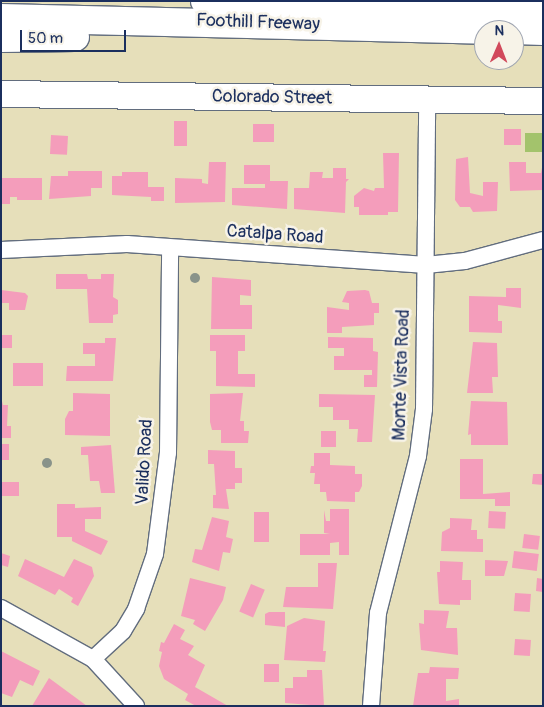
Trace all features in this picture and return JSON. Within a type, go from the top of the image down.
[{"type":"highway","points":[[205,1],[543,9]]},
{"type":"highway","name":"Foothill Freeway","points":[[1,18],[474,30]]},
{"type":"highway","points":[[1,38],[474,30]]},
{"type":"highway","points":[[524,30],[543,30]]},
{"type":"main road","name":"Colorado Street","points":[[1,94],[543,101]]},
{"type":"street","name":"Monte Vista Road","points":[[371,706],[378,613],[418,456],[424,409],[427,100]]},
{"type":"street","name":"Catalpa Road","points":[[1,250],[84,244],[426,265],[465,261],[543,240]]},
{"type":"street","name":"Valido Road","points":[[93,659],[123,631],[136,609],[155,554],[168,453],[170,248]]},
{"type":"street","points":[[1,608],[93,659],[136,706]]},
{"type":"green space","points":[[525,133],[543,133],[543,152],[525,152]]},
{"type":"building","points":[[174,121],[187,121],[187,146],[174,146]]},
{"type":"building","points":[[253,124],[274,124],[274,142],[253,142]]},
{"type":"building","points":[[504,129],[521,129],[521,145],[504,145]]},
{"type":"building","points":[[51,135],[68,136],[67,155],[50,154]]},
{"type":"building","points":[[383,153],[399,153],[398,212],[388,212],[388,215],[359,215],[359,207],[354,207],[354,196],[364,188],[374,191],[375,188],[384,188]]},
{"type":"building","points":[[468,157],[470,193],[483,196],[483,182],[498,182],[497,211],[473,212],[470,207],[460,207],[455,200],[456,159]]},
{"type":"building","points":[[209,162],[226,162],[225,202],[175,203],[175,178],[202,179],[202,183],[208,184]]},
{"type":"building","points":[[509,162],[526,162],[526,173],[541,173],[543,162],[543,190],[510,191]]},
{"type":"building","points":[[244,165],[270,165],[270,181],[288,181],[287,209],[232,205],[232,188],[265,188],[265,184],[244,184]]},
{"type":"building","points":[[333,168],[346,168],[346,179],[349,179],[346,182],[345,213],[294,209],[294,188],[309,188],[310,172],[323,172],[322,178],[333,178]]},
{"type":"building","points":[[68,171],[102,171],[102,188],[91,188],[91,196],[49,199],[51,176],[68,176]]},
{"type":"building","points":[[122,172],[148,172],[148,187],[164,187],[164,201],[151,201],[151,197],[112,195],[112,176],[122,176]]},
{"type":"building","points":[[1,178],[42,178],[42,200],[17,200],[17,197],[10,197],[10,204],[1,204]]},
{"type":"building","points":[[56,274],[87,274],[88,279],[101,279],[101,274],[114,274],[113,297],[118,300],[118,314],[113,315],[113,323],[89,323],[87,289],[56,289]]},
{"type":"building","points":[[212,277],[251,280],[251,296],[240,295],[240,305],[252,305],[252,329],[211,329]]},
{"type":"building","points":[[506,288],[521,288],[521,308],[498,305],[498,321],[502,321],[502,333],[469,332],[469,296],[506,297]]},
{"type":"building","points":[[1,290],[25,293],[28,296],[25,310],[9,310],[9,303],[1,303]]},
{"type":"building","points":[[347,291],[369,291],[372,303],[379,303],[379,313],[374,313],[374,325],[342,327],[342,333],[327,333],[327,307],[349,310],[349,303],[342,302]]},
{"type":"building","points":[[1,335],[12,335],[12,348],[1,348]]},
{"type":"building","points":[[210,335],[245,335],[245,351],[238,351],[238,374],[255,374],[255,387],[216,386],[216,351],[210,351]]},
{"type":"building","points":[[328,337],[373,338],[373,351],[378,352],[377,387],[364,387],[364,375],[372,375],[372,370],[334,370],[334,356],[344,356],[344,348],[328,348]]},
{"type":"building","points":[[105,338],[116,338],[113,381],[66,381],[67,366],[95,366],[95,354],[83,354],[83,343],[105,343]]},
{"type":"building","points":[[473,342],[497,343],[498,377],[492,377],[493,393],[467,393]]},
{"type":"building","points":[[13,363],[43,363],[43,386],[13,386]]},
{"type":"building","points":[[73,393],[110,394],[110,436],[65,435],[65,419],[69,411],[73,411]]},
{"type":"building","points":[[243,393],[240,421],[244,421],[244,431],[249,431],[248,443],[221,443],[221,430],[212,430],[210,422],[210,394]]},
{"type":"building","points":[[319,394],[375,395],[372,442],[357,442],[358,429],[349,429],[349,420],[333,420],[333,407],[319,407]]},
{"type":"building","points":[[1,397],[3,405],[8,405],[7,426],[11,426],[11,438],[1,438]]},
{"type":"building","points":[[471,401],[507,402],[508,445],[471,445],[471,434],[468,435]]},
{"type":"building","points":[[321,431],[336,431],[336,447],[321,447]]},
{"type":"building","points":[[1,444],[9,444],[9,460],[1,460]]},
{"type":"building","points":[[111,445],[115,493],[101,493],[99,481],[90,481],[88,455],[81,455],[81,447]]},
{"type":"building","points":[[208,450],[235,451],[235,468],[242,468],[242,483],[235,483],[235,489],[226,489],[229,509],[213,508],[213,495],[216,495],[214,464],[208,464]]},
{"type":"building","points":[[314,453],[330,453],[330,465],[355,466],[355,474],[362,474],[362,486],[359,492],[355,492],[355,502],[327,501],[326,492],[320,492],[320,484],[314,484],[315,473],[310,473],[311,466],[314,466]]},
{"type":"building","points":[[460,459],[483,459],[483,494],[510,492],[510,506],[495,506],[495,499],[460,499]]},
{"type":"building","points":[[533,474],[543,474],[543,485],[532,484]]},
{"type":"building","points":[[1,482],[19,482],[19,496],[1,496]]},
{"type":"building","points":[[57,504],[75,504],[75,508],[101,507],[101,519],[85,519],[85,531],[108,541],[101,555],[72,541],[72,537],[57,537]]},
{"type":"building","points":[[330,509],[349,509],[349,555],[339,555],[339,542],[330,543],[330,555],[300,555],[300,534],[330,534],[324,533],[324,510],[326,521],[330,521]]},
{"type":"building","points":[[489,511],[506,512],[505,529],[488,528]]},
{"type":"building","points":[[254,512],[269,512],[269,542],[254,542]]},
{"type":"building","points":[[212,517],[229,521],[226,537],[233,539],[230,553],[223,552],[219,571],[192,562],[195,549],[202,550]]},
{"type":"building","points":[[450,518],[472,519],[471,530],[477,530],[477,539],[483,539],[483,552],[441,551],[442,532],[450,528]]},
{"type":"building","points":[[524,534],[540,536],[538,550],[522,548]]},
{"type":"building","points":[[514,551],[539,554],[537,571],[512,568]]},
{"type":"building","points":[[1,553],[10,556],[8,567],[1,565]]},
{"type":"building","points":[[25,559],[64,577],[74,559],[92,567],[94,576],[78,606],[71,602],[73,598],[59,589],[55,595],[18,576]]},
{"type":"building","points":[[485,560],[508,561],[504,576],[485,576]]},
{"type":"building","points":[[440,561],[463,562],[462,580],[471,580],[471,600],[460,600],[460,605],[439,604],[437,572],[440,572]]},
{"type":"building","points":[[318,563],[337,563],[333,609],[283,607],[286,587],[318,587]]},
{"type":"building","points":[[190,578],[226,587],[223,600],[205,631],[193,624],[195,620],[181,616]]},
{"type":"building","points":[[537,578],[543,579],[543,592],[536,591]]},
{"type":"building","points":[[251,584],[265,590],[253,617],[239,612]]},
{"type":"building","points":[[515,593],[531,594],[530,612],[514,611]]},
{"type":"building","points":[[424,610],[449,611],[446,628],[457,628],[458,655],[421,650],[419,623],[424,624]]},
{"type":"building","points":[[269,612],[285,612],[285,627],[265,625],[265,614]]},
{"type":"building","points":[[304,618],[325,621],[323,651],[326,651],[325,662],[284,660],[287,626]]},
{"type":"building","points":[[174,624],[185,630],[180,639],[194,646],[188,655],[205,665],[195,687],[228,706],[196,706],[185,700],[188,694],[164,679],[159,666],[162,652],[159,651],[161,642],[164,643]]},
{"type":"building","points":[[515,639],[531,640],[530,656],[514,655]]},
{"type":"building","points":[[1,651],[40,671],[33,686],[20,680],[12,697],[1,693]]},
{"type":"building","points":[[264,664],[279,664],[279,682],[264,682]]},
{"type":"building","points":[[430,667],[459,668],[458,679],[446,679],[446,701],[459,699],[459,706],[413,706],[418,673],[429,673]]},
{"type":"building","points":[[307,670],[322,670],[324,706],[285,703],[285,688],[293,688],[293,677],[307,677]]},
{"type":"building","points":[[49,678],[87,706],[32,706]]}]
